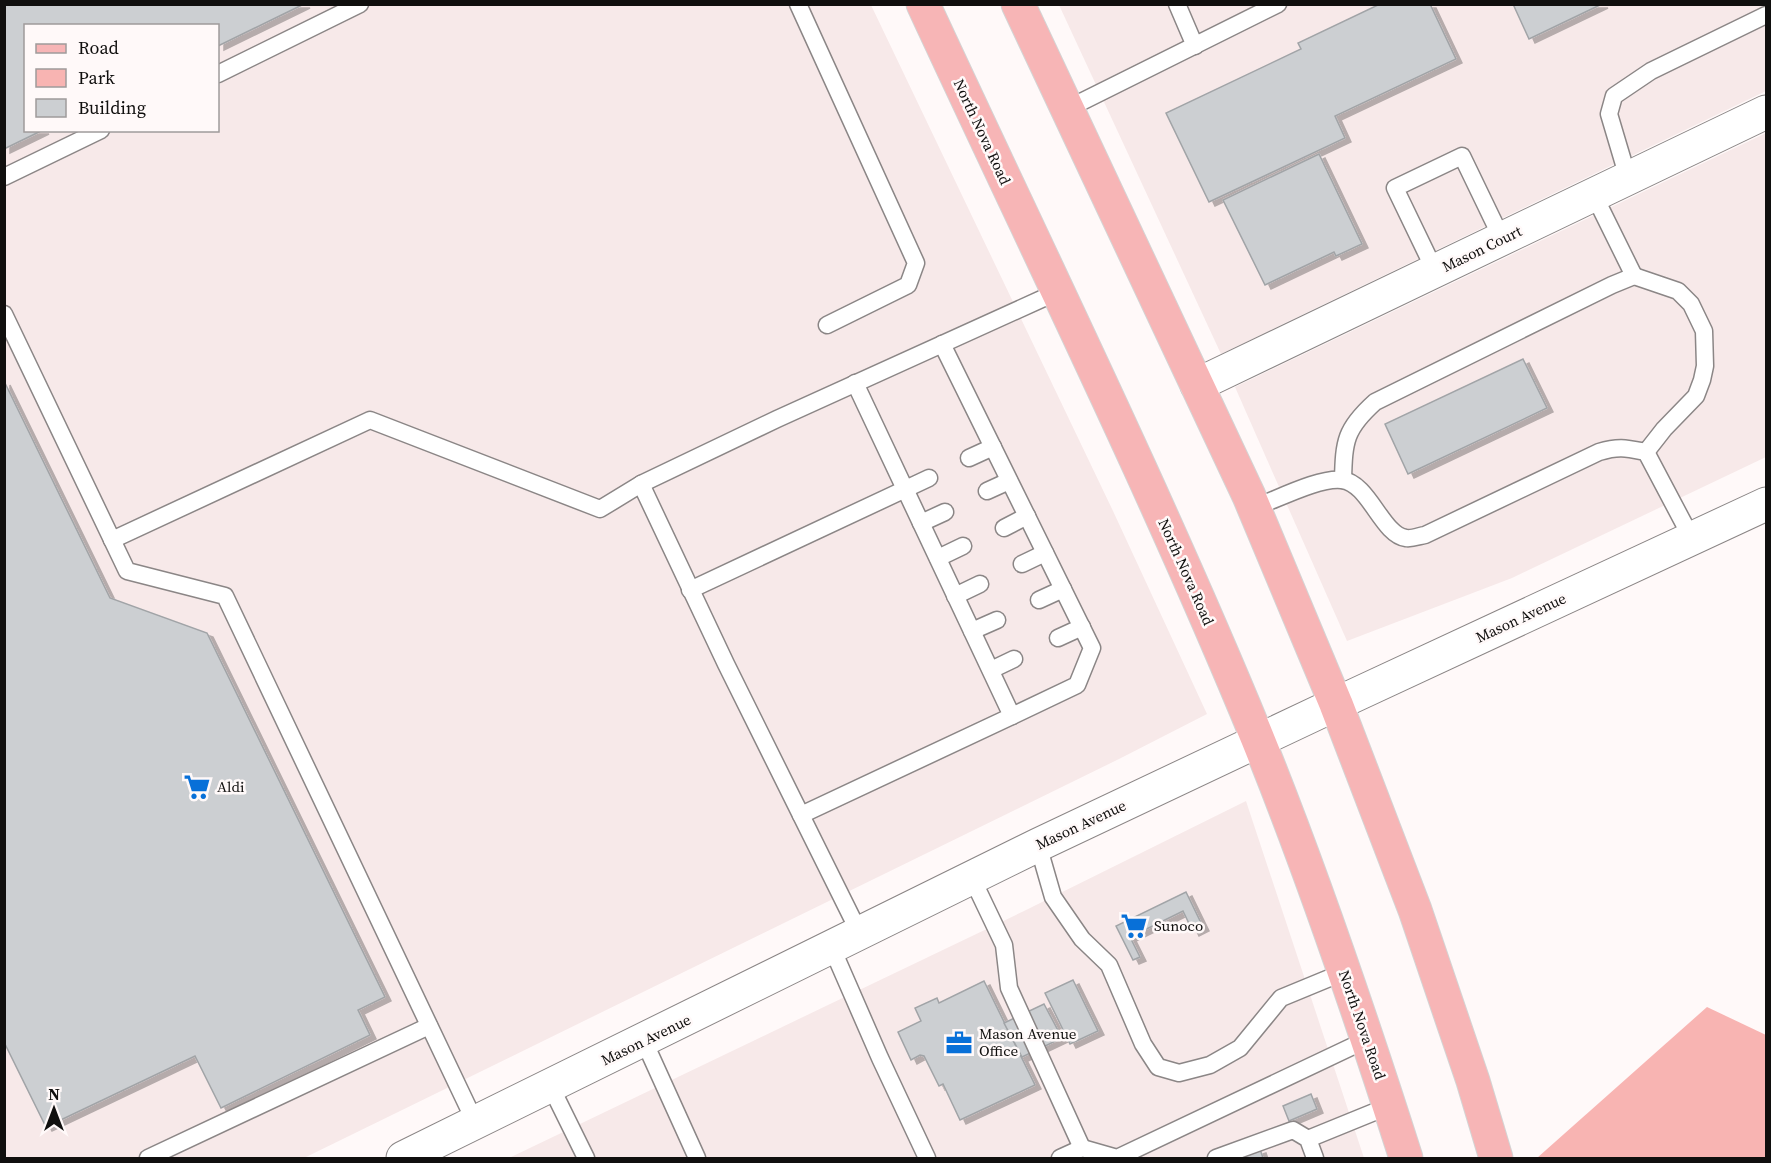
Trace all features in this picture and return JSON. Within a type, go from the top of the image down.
[{"type":"main road","name":"North Nova Road","points":[[923,4],[1167,528],[1258,741],[1344,972],[1406,1158]]},
{"type":"main road","points":[[1018,4],[1253,508],[1336,704],[1415,910],[1473,1081],[1496,1158]]},
{"type":"main road","name":"Mason Court","points":[[1197,385],[1767,112]]},
{"type":"main road","name":"Mason Avenue","points":[[420,1155],[476,1124],[1038,845],[1767,504]]},
{"type":"lane","points":[[219,74],[360,4]]},
{"type":"lane","points":[[798,4],[916,263],[908,285],[827,325]]},
{"type":"lane","points":[[1177,4],[1195,46]]},
{"type":"lane","points":[[1067,110],[1278,4]]},
{"type":"lane","points":[[1629,178],[1610,114],[1614,96],[1651,71],[1765,18]]},
{"type":"lane","points":[[4,177],[97,132]]},
{"type":"lane","points":[[1435,271],[1395,188],[1462,156],[1502,239]]},
{"type":"lane","points":[[1594,195],[1634,276]]},
{"type":"lane","points":[[1343,480],[1344,447],[1351,429],[1375,402],[1634,276],[1678,291],[1691,304],[1704,331],[1706,352],[1702,380],[1696,396],[1664,429],[1646,452]]},
{"type":"lane","points":[[112,540],[370,420],[600,509],[641,484],[855,383],[1057,292]]},
{"type":"lane","points":[[4,314],[127,571],[225,596],[476,1124]]},
{"type":"lane","points":[[801,815],[1077,685],[1092,648],[942,344]]},
{"type":"lane","points":[[855,383],[1012,716]]},
{"type":"lane","points":[[969,458],[993,447]]},
{"type":"lane","points":[[1253,508],[1322,482],[1343,480],[1356,487],[1391,531],[1405,538],[1425,535],[1599,452],[1615,447],[1646,452],[1692,539]]},
{"type":"lane","points":[[690,590],[929,478]]},
{"type":"lane","points":[[987,491],[1009,481]]},
{"type":"lane","points":[[641,484],[690,590],[801,815],[846,941],[880,1058],[927,1158]]},
{"type":"lane","points":[[921,523],[945,512]]},
{"type":"lane","points":[[1004,528],[1027,516]]},
{"type":"lane","points":[[938,558],[963,546]]},
{"type":"lane","points":[[1022,564],[1045,553]]},
{"type":"lane","points":[[956,596],[980,584]]},
{"type":"lane","points":[[1039,600],[1064,589]]},
{"type":"lane","points":[[972,632],[997,620]]},
{"type":"lane","points":[[1058,638],[1082,627]]},
{"type":"lane","points":[[991,670],[1014,658]]},
{"type":"lane","points":[[1038,845],[1053,897],[1082,939],[1109,965],[1143,1044],[1158,1067],[1179,1073],[1210,1065],[1240,1048],[1281,998],[1344,972]]},
{"type":"lane","points":[[972,878],[1004,945],[1009,988],[1082,1148]]},
{"type":"lane","points":[[148,1158],[429,1026]]},
{"type":"lane","points":[[1060,1158],[1082,1148],[1117,1158],[1368,1040]]},
{"type":"lane","points":[[644,1041],[697,1158]]},
{"type":"lane","points":[[551,1087],[586,1158]]},
{"type":"lane","points":[[1308,1139],[1389,1106]]},
{"type":"lane","points":[[1215,1158],[1293,1130],[1308,1139],[1315,1158]]},
{"type":"shaded area","points":[[5,5],[871,5],[1113,511],[1207,714],[304,1158],[5,1158]]},
{"type":"shaded area","points":[[1059,5],[1766,5],[1766,91],[1221,354]]},
{"type":"shaded area","points":[[1766,133],[1766,457],[1512,578],[1347,641],[1235,387]]},
{"type":"shaded area","points":[[1246,801],[1364,1158],[509,1158],[1024,911]]},
{"type":"green space","points":[[1707,1007],[1766,1035],[1766,1158],[1537,1158]]},
{"type":"building","points":[[4,4],[304,4],[219,46],[219,24],[24,24],[24,132],[39,132],[4,149]]},
{"type":"building","points":[[1380,4],[1430,4],[1456,59],[1335,116],[1345,138],[1209,202],[1166,113],[1301,49],[1298,43]]},
{"type":"building","points":[[1513,4],[1602,4],[1529,39]]},
{"type":"building","points":[[1319,154],[1362,244],[1336,256],[1334,252],[1265,285],[1223,200]]},
{"type":"building","points":[[1523,359],[1547,408],[1408,474],[1385,424]]},
{"type":"building","points":[[4,381],[110,598],[207,633],[385,997],[358,1010],[370,1035],[221,1108],[195,1056],[46,1127],[4,1042]]},
{"type":"building","name":"Sunoco","points":[[1186,892],[1203,927],[1193,932],[1183,911],[1130,937],[1140,957],[1133,960],[1116,926]]},
{"type":"building","points":[[1073,980],[1098,1031],[1070,1044],[1045,993]]},
{"type":"building","name":"Mason Avenue Office","points":[[984,981],[1035,1085],[960,1120],[943,1084],[939,1086],[924,1056],[920,1055],[911,1060],[898,1032],[921,1021],[915,1008],[937,998],[939,1003]]},
{"type":"building","points":[[1044,1004],[1062,1038],[1022,1057],[1004,1023]]},
{"type":"building","points":[[1311,1094],[1317,1109],[1289,1121],[1283,1106]]},
{"type":"building","points":[[1260,1149],[1263,1158],[1233,1158]]},
{"type":"place","name":"Aldi","points":[[197,787]]},
{"type":"place","name":"Sunoco","points":[[1134,926]]},
{"type":"place","name":"Mason Avenue Office","points":[[959,1043]]}]
